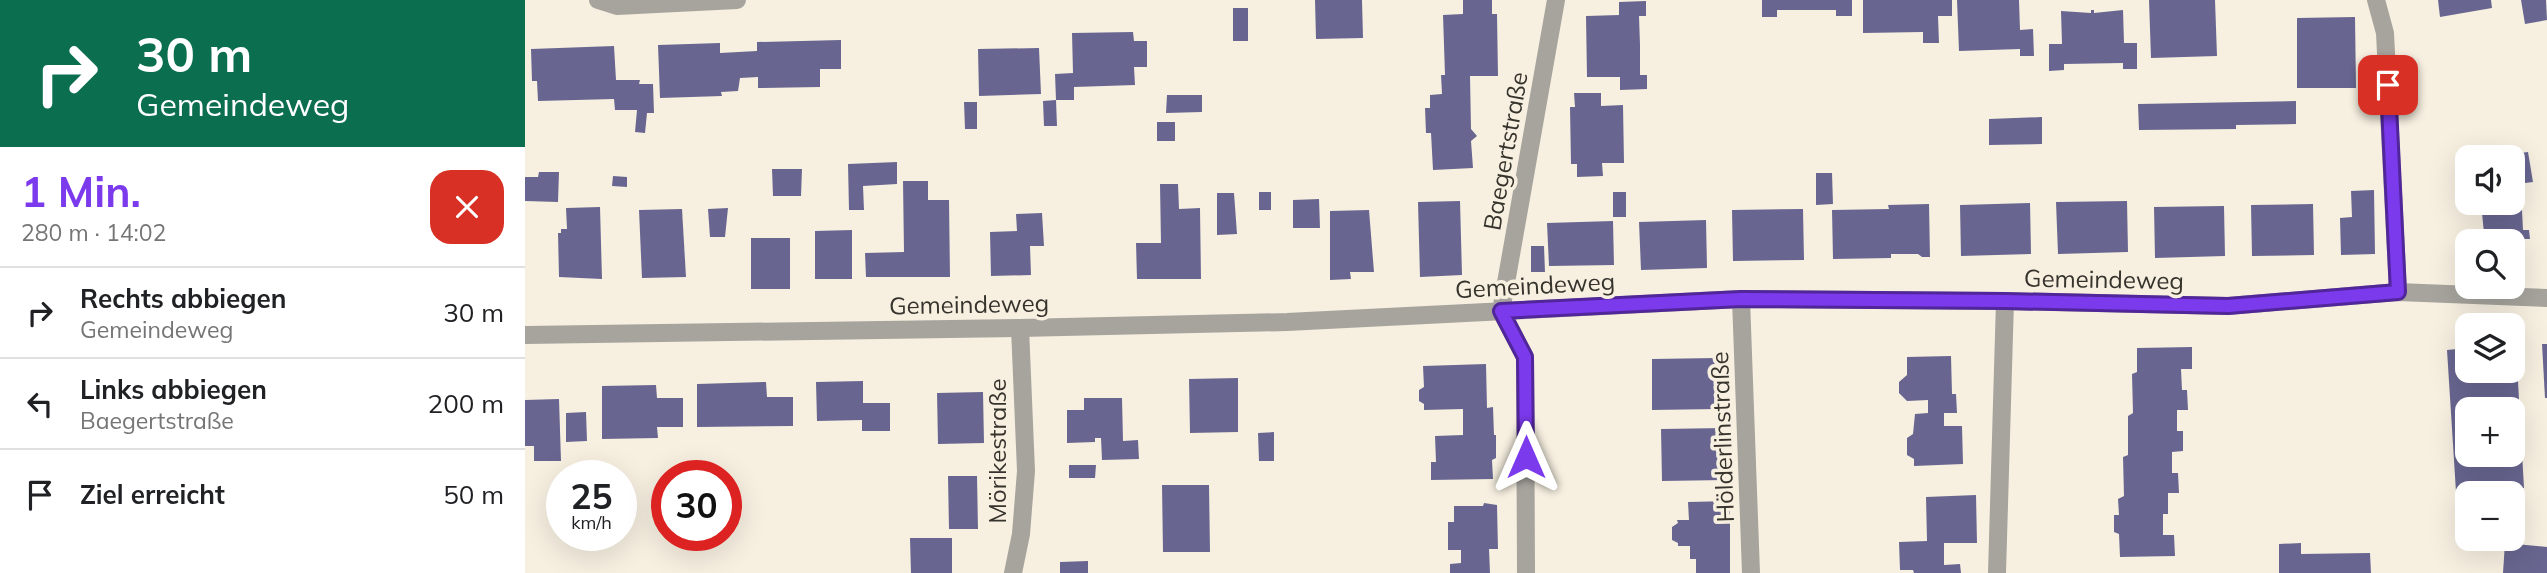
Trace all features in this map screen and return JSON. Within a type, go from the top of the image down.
[{"type":"street","points":[[598,0],[617,6],[737,0]]},
{"type":"street","name":"Baegertstraße","points":[[1501,311],[1556,0]]},
{"type":"street","points":[[2376,0],[2385,33],[2398,292]]},
{"type":"street","name":"Gemeindeweg","points":[[525,335],[1287,322],[1741,299],[2228,306],[2398,292],[2547,298]]},
{"type":"street","name":"Hölderlinstraße","points":[[1741,299],[1751,573]]},
{"type":"street","points":[[1997,573],[2005,301]]},
{"type":"street","points":[[1501,311],[1525,357],[1526,573]]},
{"type":"street","name":"Mörikestraße","points":[[1013,573],[1021,534],[1026,471],[1020,328]]},
{"type":"building","points":[[1315,0],[1362,0],[1363,38],[1316,39]]},
{"type":"building","points":[[1463,0],[1492,0],[1492,14],[1497,14],[1498,76],[1470,76],[1471,129],[1477,136],[1471,141],[1473,168],[1433,170],[1431,133],[1426,133],[1425,108],[1430,108],[1430,95],[1442,94],[1441,75],[1445,75],[1443,15],[1463,14]]},
{"type":"building","points":[[1762,0],[1852,0],[1852,16],[1836,16],[1836,10],[1777,10],[1777,17],[1762,17]]},
{"type":"building","points":[[1863,0],[1952,0],[1952,16],[1938,16],[1939,43],[1923,43],[1923,32],[1863,33]]},
{"type":"building","points":[[1957,0],[2019,0],[2020,30],[2033,29],[2034,56],[2020,56],[2020,49],[1959,51]]},
{"type":"building","points":[[2149,0],[2215,0],[2217,56],[2151,58]]},
{"type":"building","points":[[2438,0],[2491,0],[2492,8],[2440,17]]},
{"type":"building","points":[[2521,0],[2546,0],[2547,20],[2525,24]]},
{"type":"building","points":[[1646,1],[1646,16],[1639,16],[1640,75],[1647,75],[1647,89],[1620,90],[1620,77],[1587,77],[1586,16],[1619,15],[1619,2]]},
{"type":"building","points":[[1233,8],[1248,8],[1248,41],[1233,41]]},
{"type":"building","points":[[2091,10],[2094,10],[2094,13],[2123,10],[2124,43],[2137,43],[2137,69],[2123,69],[2123,63],[2064,64],[2064,70],[2049,71],[2049,44],[2062,44],[2061,11],[2091,13]]},
{"type":"building","points":[[2355,17],[2356,88],[2297,88],[2297,18]]},
{"type":"building","points":[[1133,32],[1134,41],[1147,41],[1147,67],[1134,67],[1135,85],[1074,87],[1074,100],[1056,100],[1055,74],[1073,73],[1072,33]]},
{"type":"building","points":[[841,40],[841,69],[820,69],[820,87],[758,88],[758,77],[740,78],[738,91],[721,92],[722,96],[660,98],[658,45],[720,43],[720,53],[757,51],[757,42]]},
{"type":"building","points":[[614,46],[616,80],[640,80],[639,84],[653,84],[654,113],[647,113],[645,133],[635,132],[637,110],[615,110],[614,99],[538,101],[537,81],[532,81],[531,49]]},
{"type":"building","points":[[1039,48],[1041,94],[979,96],[978,49]]},
{"type":"building","points":[[1574,93],[1601,93],[1601,106],[1623,105],[1624,163],[1602,163],[1603,176],[1577,177],[1577,164],[1571,164],[1570,107],[1575,107]]},
{"type":"building","points":[[1167,95],[1202,95],[1202,112],[1166,113]]},
{"type":"building","points":[[1056,100],[1057,126],[1044,126],[1043,101]]},
{"type":"building","points":[[2296,101],[2296,124],[2236,125],[2236,129],[2139,130],[2138,104]]},
{"type":"building","points":[[964,102],[977,102],[977,129],[965,129]]},
{"type":"building","points":[[2042,117],[2042,144],[1989,145],[1989,119]]},
{"type":"building","points":[[1157,122],[1175,122],[1175,141],[1157,141]]},
{"type":"building","points":[[2525,152],[2528,152],[2533,182],[2525,183]]},
{"type":"building","points":[[897,162],[897,184],[863,186],[864,210],[849,210],[848,164]]},
{"type":"building","points":[[772,169],[802,169],[801,196],[773,196]]},
{"type":"building","points":[[539,172],[559,172],[558,202],[525,201],[525,177],[538,177]]},
{"type":"building","points":[[1816,173],[1832,173],[1833,204],[1816,205]]},
{"type":"building","points":[[613,176],[627,177],[627,187],[612,186]]},
{"type":"building","points":[[903,181],[928,181],[928,200],[949,200],[950,277],[866,277],[865,253],[904,252]]},
{"type":"building","points":[[1160,184],[1178,184],[1179,209],[1200,208],[1201,279],[1137,279],[1136,243],[1161,243]]},
{"type":"building","points":[[2374,190],[2375,254],[2341,255],[2340,218],[2352,217],[2351,191]]},
{"type":"building","points":[[1259,192],[1271,192],[1271,210],[1259,210]]},
{"type":"building","points":[[1613,192],[1626,192],[1626,217],[1613,217]]},
{"type":"building","points":[[1217,193],[1234,193],[1237,234],[1217,235]]},
{"type":"building","points":[[1319,199],[1320,228],[1293,228],[1293,200]]},
{"type":"building","points":[[1460,201],[1462,275],[1420,277],[1418,202]]},
{"type":"building","points":[[2127,201],[2128,252],[2058,254],[2056,202]]},
{"type":"building","points":[[2030,203],[2031,254],[1961,256],[1960,205]]},
{"type":"building","points":[[1929,204],[1930,257],[1891,254],[1891,258],[1833,259],[1832,210],[1889,209],[1888,205]]},
{"type":"building","points":[[2313,204],[2314,255],[2252,256],[2251,205]]},
{"type":"building","points":[[2224,206],[2225,256],[2155,258],[2154,207]]},
{"type":"building","points":[[600,207],[602,279],[559,277],[558,233],[561,233],[561,229],[567,229],[566,208]]},
{"type":"building","points":[[728,208],[725,237],[710,237],[708,209]]},
{"type":"building","points":[[682,209],[686,277],[642,278],[639,210]]},
{"type":"building","points":[[1803,209],[1804,260],[1733,261],[1732,210]]},
{"type":"building","points":[[1369,210],[1374,272],[1350,272],[1351,279],[1330,280],[1330,211]]},
{"type":"building","points":[[1042,213],[1044,246],[1030,246],[1031,275],[991,276],[990,232],[1017,231],[1016,214]]},
{"type":"building","points":[[2482,215],[2522,215],[2523,229],[2484,229]]},
{"type":"building","points":[[1706,220],[1707,268],[1641,270],[1639,222]]},
{"type":"building","points":[[1613,221],[1614,265],[1549,266],[1547,223]]},
{"type":"building","points":[[852,230],[852,279],[815,279],[815,231]]},
{"type":"building","points":[[2525,230],[2529,230],[2530,239],[2525,239]]},
{"type":"building","points":[[751,238],[790,238],[790,289],[751,289]]},
{"type":"building","points":[[1531,246],[1544,246],[1545,272],[1531,272]]},
{"type":"building","points":[[2542,344],[2547,344],[2547,398],[2545,398]]},
{"type":"building","points":[[2192,347],[2192,369],[2181,369],[2182,390],[2187,390],[2188,410],[2177,410],[2177,431],[2183,431],[2183,451],[2172,452],[2172,473],[2178,473],[2179,493],[2168,493],[2168,514],[2163,514],[2163,535],[2174,535],[2175,556],[2120,557],[2119,534],[2114,532],[2114,515],[2119,515],[2118,499],[2124,496],[2123,457],[2128,455],[2128,416],[2133,413],[2132,374],[2137,372],[2137,348]]},
{"type":"building","points":[[2455,349],[2455,383],[2518,383],[2519,397],[2455,397],[2455,467],[2523,467],[2524,481],[2455,481],[2447,350]]},
{"type":"building","points":[[1951,356],[1952,394],[1956,394],[1957,413],[1944,413],[1944,426],[1962,426],[1963,464],[1914,466],[1914,459],[1907,455],[1907,438],[1913,434],[1915,414],[1928,413],[1928,400],[1907,401],[1899,393],[1899,382],[1907,375],[1907,357]]},
{"type":"building","points":[[1716,358],[1717,409],[1652,410],[1652,359]]},
{"type":"building","points":[[1486,364],[1487,408],[1493,407],[1496,435],[1496,458],[1492,460],[1493,479],[1431,480],[1431,462],[1436,462],[1435,436],[1463,435],[1463,409],[1424,410],[1424,404],[1419,401],[1419,390],[1424,387],[1423,366]]},
{"type":"building","points":[[1238,378],[1238,432],[1190,433],[1189,379]]},
{"type":"building","points":[[863,381],[863,403],[890,403],[890,431],[862,431],[862,420],[817,421],[816,382]]},
{"type":"building","points":[[766,382],[767,397],[793,397],[793,426],[697,427],[697,384]]},
{"type":"building","points":[[656,385],[657,398],[683,398],[683,427],[657,427],[658,438],[602,439],[602,386]]},
{"type":"building","points":[[983,392],[984,443],[938,444],[937,393]]},
{"type":"building","points":[[1084,398],[1122,398],[1123,441],[1138,440],[1139,459],[1102,460],[1101,438],[1095,438],[1095,442],[1067,443],[1067,410],[1084,410]]},
{"type":"building","points":[[559,399],[561,460],[534,461],[534,446],[525,446],[525,400]]},
{"type":"building","points":[[586,412],[587,441],[566,442],[566,413]]},
{"type":"building","points":[[1725,428],[1726,480],[1662,481],[1661,429]]},
{"type":"building","points":[[1274,432],[1274,461],[1259,461],[1258,433]]},
{"type":"building","points":[[1069,465],[1096,465],[1095,478],[1069,478]]},
{"type":"building","points":[[948,476],[977,476],[978,529],[949,529]]},
{"type":"building","points":[[1162,485],[1209,485],[1210,552],[1163,552]]},
{"type":"building","points":[[1976,495],[1977,543],[1944,543],[1944,565],[1960,564],[1961,573],[1914,573],[1913,570],[1900,570],[1899,542],[1927,541],[1926,497]]},
{"type":"building","points":[[1730,501],[1730,573],[1696,573],[1696,559],[1690,559],[1690,546],[1678,546],[1678,543],[1672,540],[1672,527],[1678,523],[1677,520],[1689,520],[1688,502]]},
{"type":"building","points":[[1484,503],[1497,505],[1498,549],[1489,549],[1490,573],[1450,573],[1450,564],[1461,563],[1461,550],[1448,550],[1448,522],[1454,522],[1454,506],[1483,506]]},
{"type":"building","points":[[910,538],[952,538],[952,573],[911,573]]},
{"type":"building","points":[[2301,543],[2301,554],[2370,553],[2371,573],[2279,573],[2279,544]]},
{"type":"building","points":[[2525,545],[2547,547],[2547,573],[2503,573],[2504,551],[2525,551]]},
{"type":"building","points":[[1088,561],[1088,573],[1060,573],[1060,562]]},
{"type":"route","points":[[1526,457],[1525,357],[1501,311],[1741,299],[2228,306],[2398,292],[2388,85]]}]
